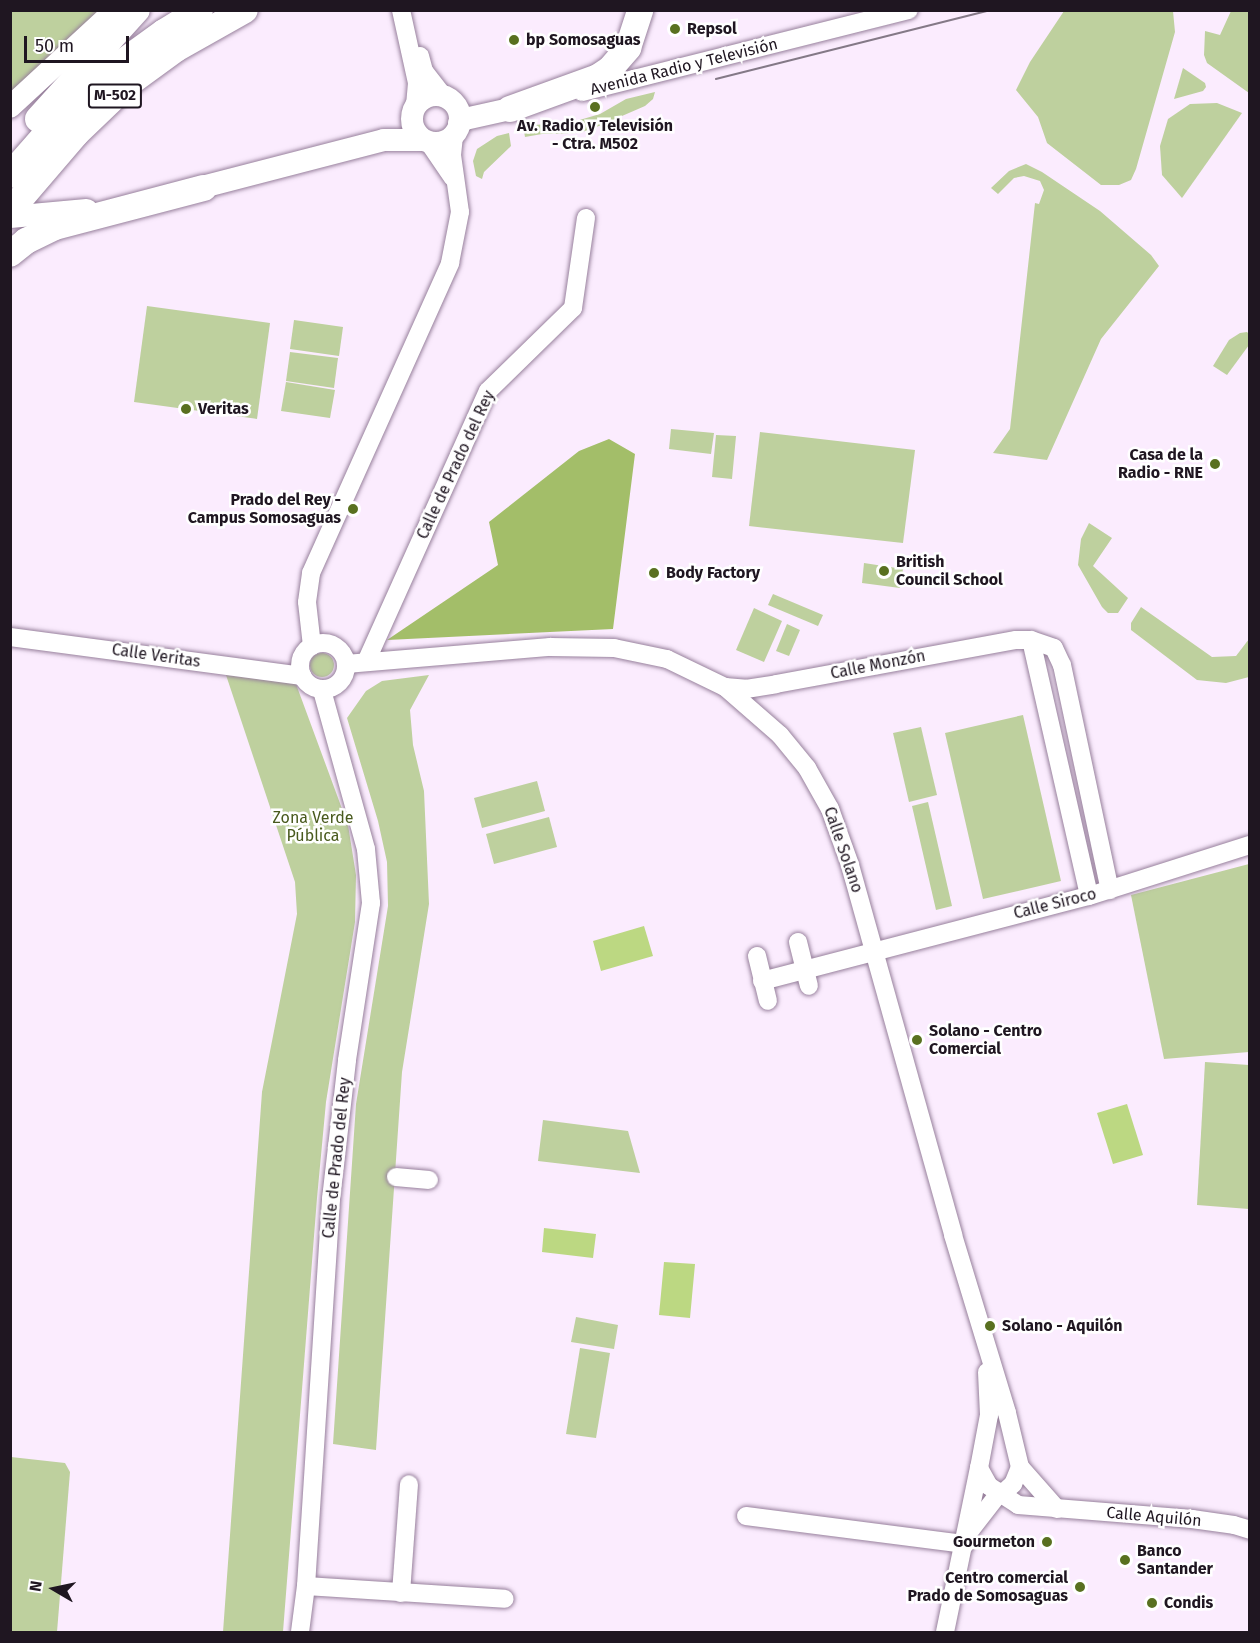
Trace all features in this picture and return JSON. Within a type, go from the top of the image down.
[{"type":"highway","name":"M-502","points":[[10,150],[136,10]]},
{"type":"highway","name":"M-502","points":[[10,175],[60,118],[113,69],[164,32],[200,10]]},
{"type":"highway","name":"M-502","points":[[10,211],[76,134],[128,84],[176,49],[245,10]]},
{"type":"highway","points":[[510,109],[598,77],[610,69],[628,48],[640,10]]},
{"type":"highway","points":[[10,254],[26,241],[54,227],[204,188]]},
{"type":"main road","points":[[10,107],[115,10]]},
{"type":"main road","points":[[10,217],[94,208],[204,188],[395,138],[442,143],[457,129],[458,106],[442,95],[429,97],[415,107],[413,125],[426,141]]},
{"type":"main road","name":"Avenida Radio y Televisión","points":[[457,129],[465,119],[510,109]]},
{"type":"street","points":[[401,10],[417,83],[415,107]]},
{"type":"street","points":[[406,10],[424,71],[442,95]]},
{"type":"street","name":"Avenida Radio y Televisión","points":[[510,109],[909,10]]},
{"type":"street","points":[[312,646],[307,602],[310,573],[450,263],[460,212],[452,155],[457,129]]},
{"type":"street","points":[[426,141],[457,183]]},
{"type":"street","name":"Calle de Prado del Rey","points":[[366,662],[488,391],[573,308],[586,218]]},
{"type":"street","name":"Calle Veritas","points":[[10,637],[302,675]]},
{"type":"street","name":"Calle Monzón","points":[[725,687],[756,688],[1016,640],[1031,640]]},
{"type":"street","points":[[1031,640],[1054,648],[1062,664],[1110,890]]},
{"type":"street","points":[[1031,640],[1089,896]]},
{"type":"street","points":[[320,643],[334,646],[344,657],[346,664],[343,679],[337,685],[322,690],[310,686],[302,675],[303,655],[312,646],[320,643]]},
{"type":"street","name":"Calle Solano","points":[[346,664],[550,647],[614,648],[667,659],[725,687],[780,735],[813,778],[830,809],[866,952],[1007,1413],[1018,1459],[1012,1484],[1001,1492],[966,1539]]},
{"type":"street","name":"Calle de Prado del Rey","points":[[300,1632],[306,1586],[331,1205],[347,1060],[371,903],[361,828],[322,690]]},
{"type":"street","name":"Calle Siroco","points":[[762,981],[808,978],[866,952],[1089,896],[1250,845]]},
{"type":"street","points":[[798,942],[808,978]]},
{"type":"street","points":[[757,956],[768,1001]]},
{"type":"street","points":[[396,1177],[429,1180]]},
{"type":"street","name":"Calle Solano","points":[[945,1632],[966,1539],[989,1415],[987,1350]]},
{"type":"street","points":[[1001,1492],[989,1486],[981,1460],[998,1448],[1018,1459],[1058,1509]]},
{"type":"street","points":[[401,1593],[409,1484]]},
{"type":"street","name":"Calle Aquilón","points":[[1001,1492],[1018,1505],[1192,1519],[1234,1525],[1250,1530]]},
{"type":"street","points":[[746,1516],[966,1539]]},
{"type":"street","points":[[306,1586],[505,1599]]},
{"type":"green space","points":[[11,11],[101,11],[11,95]]},
{"type":"green space","points":[[1064,11],[1173,11],[1175,32],[1136,169],[1131,180],[1119,185],[1101,185],[1047,143],[1038,117],[1016,90],[1030,62]]},
{"type":"green space","points":[[1231,11],[1249,11],[1249,93],[1207,63],[1204,55],[1205,31],[1220,35]]},
{"type":"green space","points":[[1183,68],[1205,83],[1206,87],[1203,91],[1174,99]]},
{"type":"green space","points":[[655,92],[653,99],[645,106],[592,129],[578,133],[525,137],[523,126],[558,123],[559,126],[600,114],[626,99]]},
{"type":"green space","points":[[1217,103],[1242,113],[1182,198],[1162,175],[1160,146],[1168,119],[1190,104]]},
{"type":"green space","points":[[509,133],[511,146],[484,172],[482,179],[476,176],[473,161],[477,149],[497,136]]},
{"type":"green space","points":[[1026,164],[1042,172],[1100,211],[1151,255],[1159,266],[1101,339],[1047,460],[993,453],[1010,429],[1035,203],[1039,204],[1044,190],[1040,181],[1024,176],[1014,178],[998,194],[991,188],[1009,171]]},
{"type":"green space","points":[[147,306],[270,323],[257,419],[134,402]]},
{"type":"green space","points":[[294,320],[343,327],[339,356],[290,349]]},
{"type":"green space","points":[[1247,332],[1249,345],[1227,375],[1213,366],[1229,340],[1240,333]]},
{"type":"green space","points":[[290,352],[338,358],[334,388],[286,381]]},
{"type":"green space","points":[[286,382],[335,390],[330,418],[281,411]]},
{"type":"green space","points":[[671,429],[714,433],[711,454],[669,449]]},
{"type":"green space","points":[[760,432],[915,450],[903,543],[749,526]]},
{"type":"green space","points":[[716,435],[736,436],[732,479],[712,477]]},
{"type":"green space","points":[[1089,523],[1112,538],[1093,566],[1128,598],[1118,613],[1108,613],[1102,607],[1078,565],[1081,539]]},
{"type":"green space","points":[[864,563],[903,569],[900,588],[862,583]]},
{"type":"green space","points":[[773,594],[823,615],[818,626],[768,605]]},
{"type":"green space","points":[[1141,607],[1212,657],[1236,656],[1249,639],[1249,677],[1226,683],[1197,680],[1131,630],[1131,623]]},
{"type":"green space","points":[[754,608],[782,621],[764,662],[736,650]]},
{"type":"green space","points":[[787,624],[800,630],[789,656],[776,651]]},
{"type":"green space","points":[[322,653],[331,656],[334,665],[331,674],[322,677],[313,674],[310,665],[313,656]]},
{"type":"green space","name":"Zona Verde Pública","points":[[226,675],[296,684],[348,825],[356,875],[355,922],[326,1102],[283,1632],[223,1632],[262,1092],[297,914],[295,882]]},
{"type":"green space","points":[[429,675],[410,710],[413,745],[424,791],[429,904],[402,1072],[376,1450],[333,1444],[356,1104],[388,906],[387,862],[378,821],[347,718],[366,691],[382,681]]},
{"type":"green space","points":[[1023,715],[1061,881],[983,899],[945,733]]},
{"type":"green space","points":[[921,727],[937,795],[909,802],[893,733]]},
{"type":"green space","points":[[537,781],[545,811],[482,828],[474,798]]},
{"type":"green space","points":[[928,802],[952,906],[936,910],[912,806]]},
{"type":"green space","points":[[549,817],[557,847],[494,864],[486,834]]},
{"type":"green space","points":[[1249,864],[1249,1052],[1164,1059],[1131,895]]},
{"type":"green space","points":[[1205,1062],[1249,1065],[1249,1209],[1197,1205]]},
{"type":"green space","points":[[543,1120],[628,1131],[640,1173],[538,1161]]},
{"type":"green space","points":[[576,1317],[618,1325],[614,1349],[571,1342]]},
{"type":"green space","points":[[580,1348],[610,1353],[596,1438],[566,1434]]},
{"type":"green space","points":[[11,1457],[65,1463],[70,1472],[57,1632],[11,1632]]},
{"type":"shaded area","points":[[609,439],[635,454],[613,629],[387,640],[498,565],[489,522],[579,451]]},
{"type":"shaded area","points":[[644,926],[653,956],[601,971],[593,941]]},
{"type":"shaded area","points":[[1127,1104],[1143,1155],[1113,1164],[1097,1113]]},
{"type":"shaded area","points":[[544,1228],[596,1234],[593,1258],[542,1252]]},
{"type":"shaded area","points":[[664,1262],[695,1264],[690,1318],[659,1315]]},
{"type":"tram line","points":[[716,79],[991,10]]},
{"type":"place","name":"Repsol","points":[[675,29]]},
{"type":"place","name":"bp Somosaguas","points":[[514,40]]},
{"type":"place","name":"Av. Radio y Televisión - Ctra. M502","points":[[595,107]]},
{"type":"place","name":"Veritas","points":[[186,409]]},
{"type":"place","name":"Casa de la Radio - RNE","points":[[1215,464]]},
{"type":"place","name":"Prado del Rey - Campus Somosaguas","points":[[353,509]]},
{"type":"place","name":"British Council School","points":[[884,571]]},
{"type":"place","name":"Body Factory","points":[[654,573]]},
{"type":"place","name":"Solano - Centro Comercial","points":[[917,1040]]},
{"type":"place","name":"Solano - Aquilón","points":[[990,1326]]},
{"type":"place","name":"Gourmeton","points":[[1047,1542]]},
{"type":"place","name":"Banco Santander","points":[[1125,1560]]},
{"type":"place","name":"Centro comercial Prado de Somosaguas","points":[[1080,1587]]},
{"type":"place","name":"Condis","points":[[1152,1603]]}]
